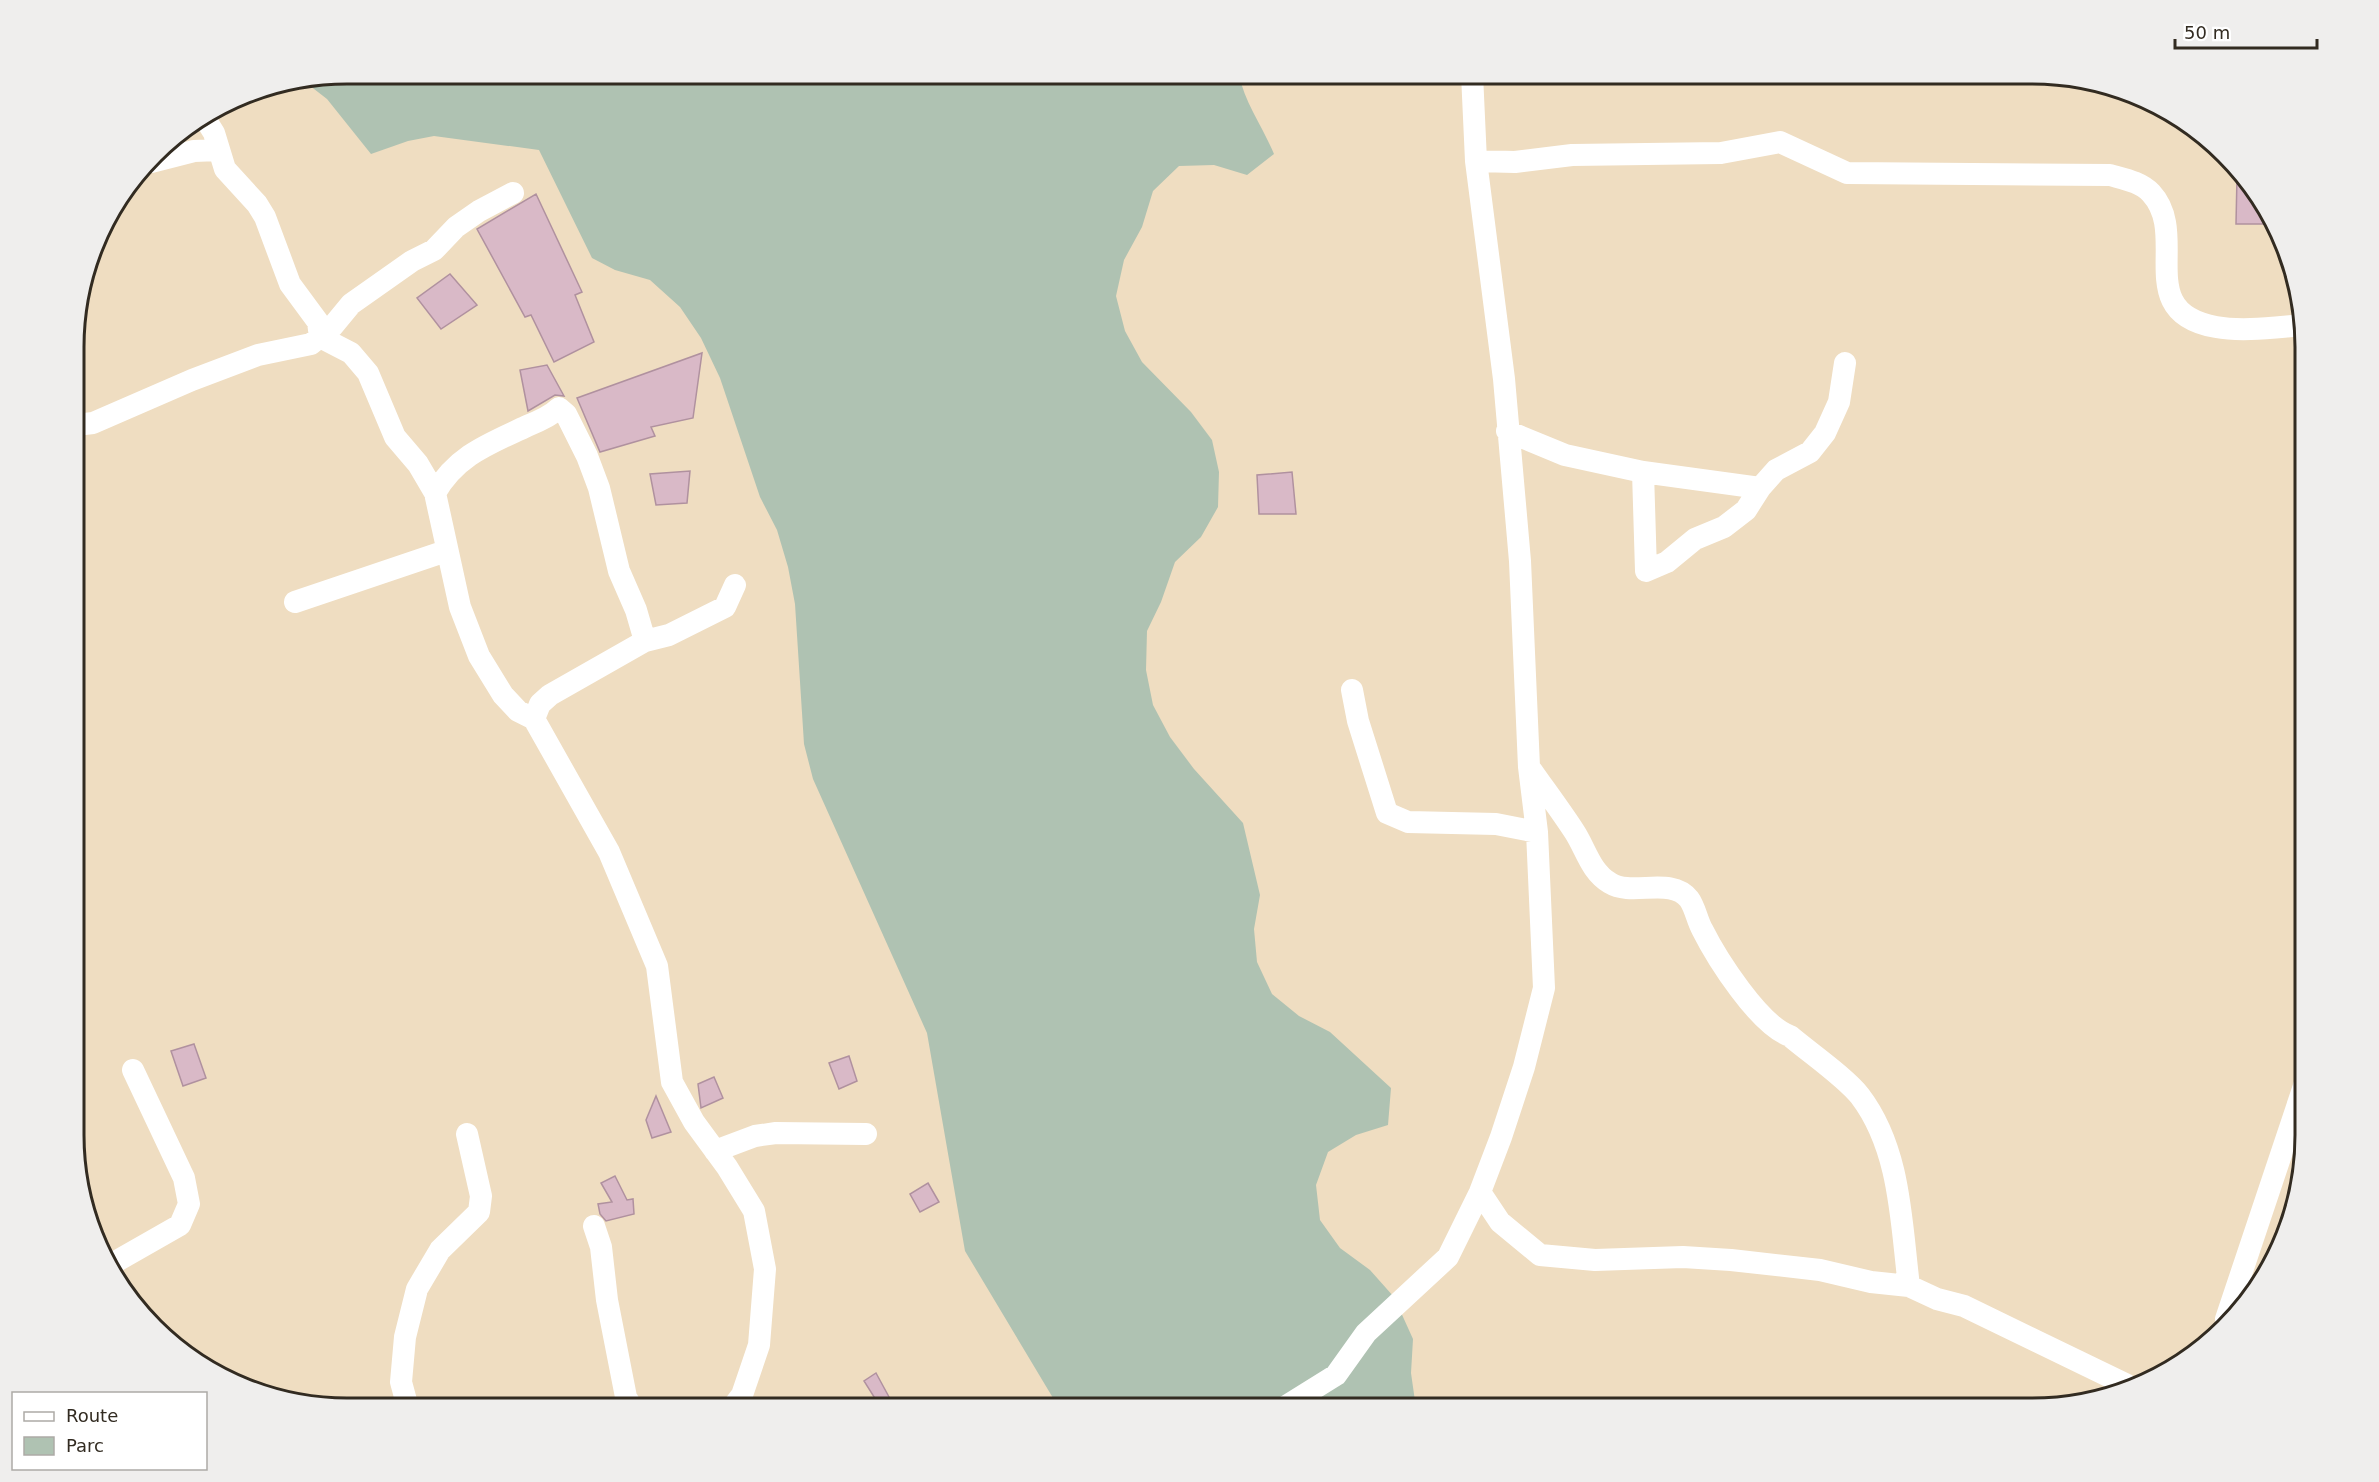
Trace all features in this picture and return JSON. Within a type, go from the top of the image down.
[{"type":"street","points":[[1298,1398],[1336,1375],[1366,1333],[1448,1257],[1480,1192],[1524,1067],[1544,988],[1537,832],[1529,767],[1523,608],[1504,379],[1476,161],[1472,84]]},
{"type":"street","points":[[209,125],[225,169],[257,204],[290,284],[318,322],[320,337]]},
{"type":"street","points":[[1476,161],[1515,162],[1572,155],[1721,153],[1780,142],[1847,173],[2110,175],[2135,182],[2150,192],[2161,207],[2167,225],[2165,279],[2170,295],[2180,310],[2198,322],[2218,328],[2294,325]]},
{"type":"street","points":[[163,159],[194,152],[219,150]]},
{"type":"street","points":[[84,424],[93,423],[192,380],[258,355],[312,344],[351,304],[412,261],[434,250],[456,227],[479,211],[513,193]]},
{"type":"street","points":[[320,337],[351,353],[368,373],[395,437],[418,464],[435,493],[460,608],[479,656],[510,703],[518,711],[534,719],[609,852],[657,966],[672,1082],[694,1122],[716,1150],[754,1211],[765,1269],[759,1345],[740,1398]]},
{"type":"street","points":[[1643,472],[1646,571],[1667,562],[1695,539],[1724,527],[1746,510],[1760,488],[1776,470],[1810,452],[1825,433],[1839,402],[1845,363]]},
{"type":"street","points":[[435,493],[446,474],[461,461],[488,443],[532,424],[559,408],[566,414],[587,456],[599,488],[619,571],[636,610],[645,641]]},
{"type":"street","points":[[1508,431],[1565,455],[1643,472],[1760,488]]},
{"type":"street","points":[[295,602],[446,551]]},
{"type":"street","points":[[534,719],[540,704],[549,695],[645,641],[669,635],[725,607],[735,585]]},
{"type":"street","points":[[1352,690],[1358,721],[1387,813],[1408,822],[1496,824],[1537,832]]},
{"type":"street","points":[[1529,767],[1576,834],[1588,861],[1610,884],[1632,889],[1675,890],[1688,898],[1730,980],[1776,1031],[1790,1036],[1860,1096],[1885,1143],[1894,1172],[1909,1286]]},
{"type":"street","points":[[116,1261],[180,1226],[189,1204],[184,1178],[133,1070]]},
{"type":"street","points":[[2239,1298],[2295,1115]]},
{"type":"street","points":[[716,1150],[755,1136],[776,1133],[866,1134]]},
{"type":"street","points":[[405,1398],[401,1382],[405,1336],[417,1289],[440,1251],[479,1212],[481,1196],[467,1134]]},
{"type":"street","points":[[1480,1192],[1500,1222],[1540,1255],[1595,1260],[1683,1257],[1731,1260],[1820,1270],[1871,1282],[1909,1286],[1936,1299],[1964,1306],[2123,1382]]},
{"type":"street","points":[[594,1226],[601,1247],[607,1300],[627,1398]]},
{"type":"green space","points":[[347,84],[1241,84],[1274,154],[1247,175],[1214,165],[1179,166],[1153,191],[1142,227],[1124,260],[1116,296],[1125,331],[1142,362],[1191,412],[1212,440],[1219,472],[1218,507],[1201,537],[1175,562],[1161,602],[1147,631],[1146,670],[1153,705],[1170,737],[1194,769],[1243,823],[1260,895],[1254,929],[1257,962],[1272,994],[1299,1016],[1330,1032],[1391,1088],[1388,1125],[1356,1135],[1328,1152],[1316,1185],[1320,1220],[1340,1248],[1370,1270],[1394,1297],[1413,1339],[1411,1373],[1415,1398],[1053,1398],[965,1251],[927,1033],[813,779],[804,744],[795,604],[788,567],[777,530],[760,497],[720,378],[701,338],[680,307],[650,280],[615,270],[592,258],[539,150],[434,136],[408,141],[371,154],[327,99],[311,86]]},
{"type":"building","points":[[2237,182],[2264,224],[2236,224]]},
{"type":"building","points":[[536,194],[582,292],[575,295],[594,342],[554,362],[531,315],[525,317],[477,229]]},
{"type":"building","points":[[450,274],[477,305],[441,329],[417,298]]},
{"type":"building","points":[[702,353],[693,418],[651,427],[655,436],[600,452],[577,398]]},
{"type":"building","points":[[547,365],[564,396],[555,395],[528,411],[520,370]]},
{"type":"building","points":[[690,471],[687,503],[656,505],[650,474]]},
{"type":"building","points":[[1292,472],[1296,514],[1259,514],[1257,475]]},
{"type":"building","points":[[194,1044],[206,1078],[183,1086],[171,1051]]},
{"type":"building","points":[[849,1056],[857,1081],[839,1089],[829,1063]]},
{"type":"building","points":[[714,1077],[723,1098],[701,1108],[698,1084]]},
{"type":"building","points":[[656,1096],[671,1132],[652,1138],[646,1120]]},
{"type":"building","points":[[615,1176],[627,1200],[633,1199],[634,1214],[606,1221],[600,1214],[598,1204],[612,1202],[601,1183]]},
{"type":"building","points":[[928,1183],[939,1202],[920,1212],[910,1194]]},
{"type":"building","points":[[876,1373],[890,1398],[875,1398],[864,1381]]}]
